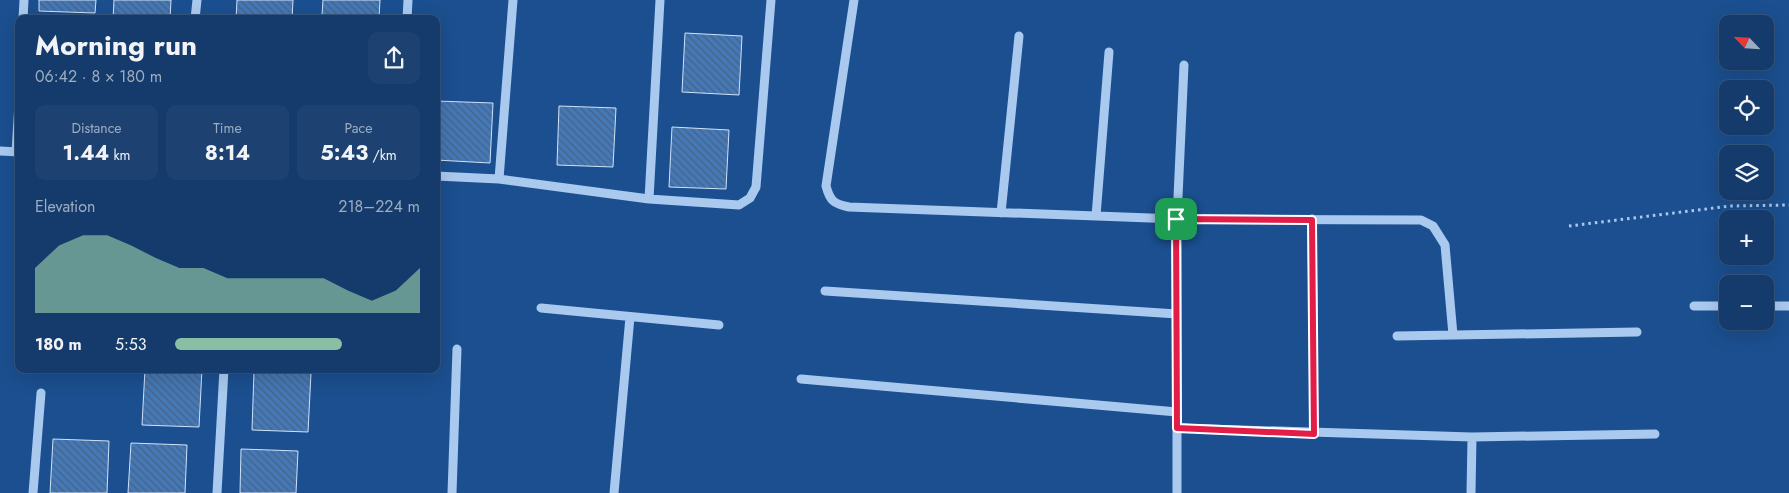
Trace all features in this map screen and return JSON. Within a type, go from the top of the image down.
[{"type":"street","points":[[23,15],[24,0]]},
{"type":"street","points":[[196,15],[197,0]]},
{"type":"street","points":[[407,15],[408,0]]},
{"type":"street","points":[[499,179],[514,0]]},
{"type":"street","points":[[649,199],[660,0]]},
{"type":"street","points":[[440,176],[499,179],[649,199],[738,205],[750,198],[756,187],[771,0]]},
{"type":"street","points":[[854,0],[826,186],[829,198],[835,204],[849,207],[1176,219],[1421,220],[1432,226],[1445,245],[1454,335]]},
{"type":"street","points":[[1001,213],[1020,36]]},
{"type":"street","points":[[1096,216],[1109,52]]},
{"type":"street","points":[[1177,493],[1176,219],[1184,66]]},
{"type":"street","points":[[0,151],[15,152]]},
{"type":"street","points":[[1312,220],[1314,434]]},
{"type":"street","points":[[824,291],[1177,314]]},
{"type":"street","points":[[1694,306],[1719,306]]},
{"type":"street","points":[[1774,306],[1789,306]]},
{"type":"street","points":[[541,308],[719,325]]},
{"type":"street","points":[[614,493],[630,316]]},
{"type":"street","points":[[1397,336],[1637,332]]},
{"type":"street","points":[[452,493],[457,349]]},
{"type":"street","points":[[217,493],[224,373]]},
{"type":"street","points":[[801,379],[1177,412]]},
{"type":"street","points":[[33,493],[41,393]]},
{"type":"street","points":[[1177,428],[1314,434],[1472,437],[1655,434]]},
{"type":"street","points":[[1471,493],[1472,437]]},
{"type":"path","points":[[1570,226],[1730,206],[1789,205]]},
{"type":"building","points":[[39,0],[96,0],[95,13],[39,11]]},
{"type":"building","points":[[114,0],[171,0],[170,15],[113,15]]},
{"type":"building","points":[[237,0],[293,0],[292,15],[236,15]]},
{"type":"building","points":[[323,0],[380,0],[379,15],[322,15]]},
{"type":"building","points":[[685,33],[742,36],[739,95],[682,92]]},
{"type":"building","points":[[440,101],[493,103],[490,163],[440,160]]},
{"type":"building","points":[[559,106],[616,108],[613,167],[557,165]]},
{"type":"building","points":[[672,127],[729,130],[726,189],[669,187]]},
{"type":"building","points":[[145,373],[202,373],[199,427],[142,425]]},
{"type":"building","points":[[254,373],[311,373],[308,432],[252,430]]},
{"type":"building","points":[[53,439],[109,441],[107,493],[50,493]]},
{"type":"building","points":[[131,443],[187,445],[185,493],[128,493]]},
{"type":"building","points":[[241,449],[298,451],[296,493],[240,493]]},
{"type":"route","points":[[1176,219],[1312,220],[1314,434],[1177,428],[1176,219]]}]
